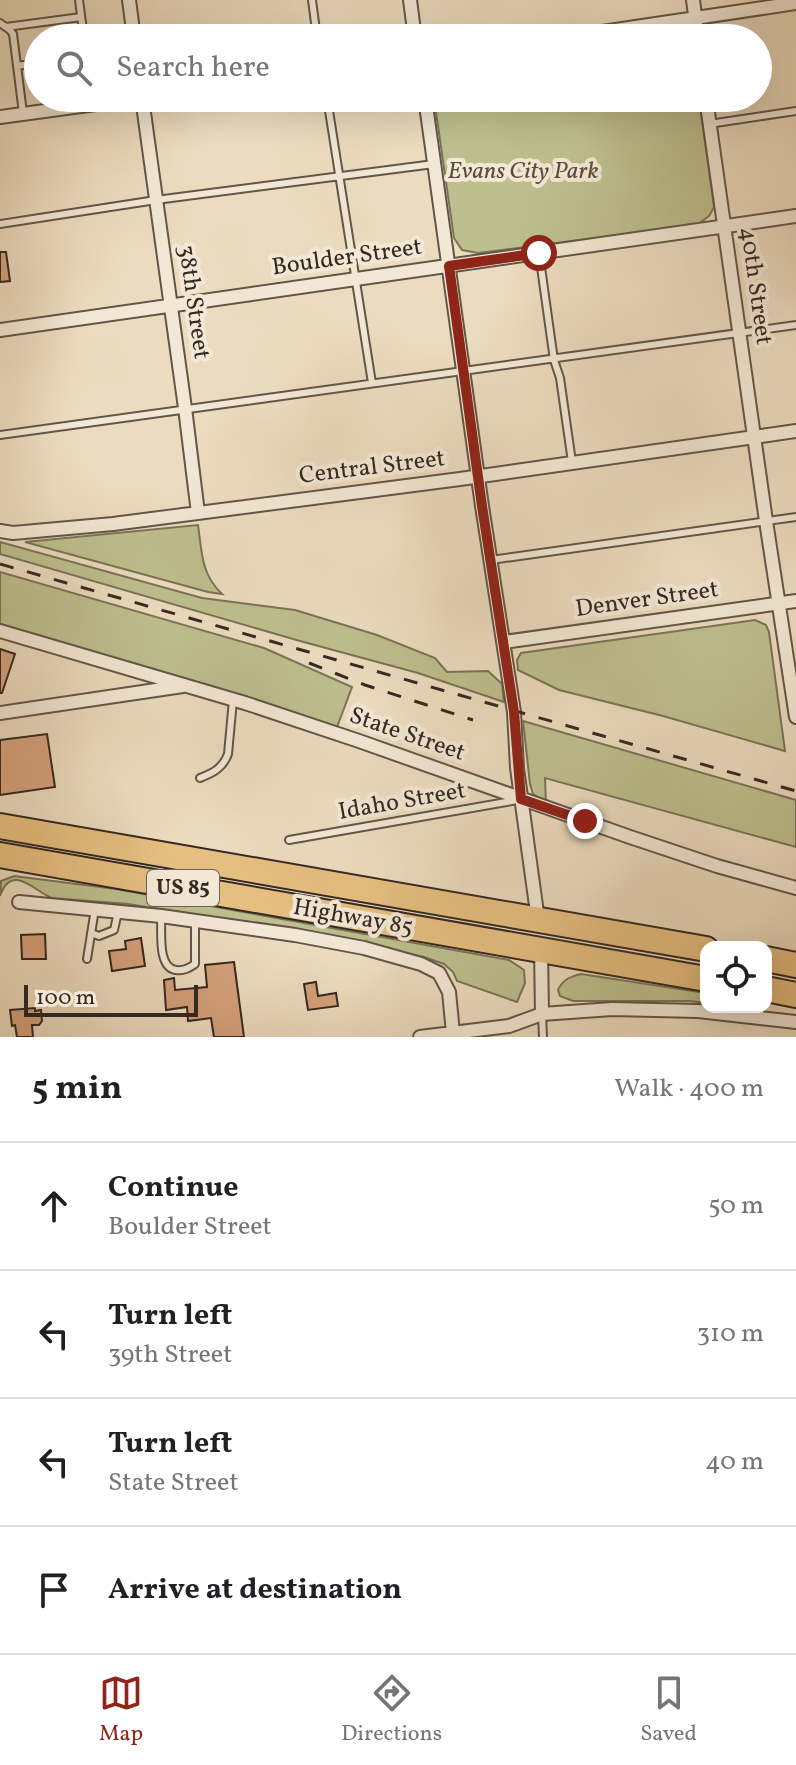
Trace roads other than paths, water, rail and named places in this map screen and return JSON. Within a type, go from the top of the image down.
[{"type":"highway","name":"Highway 85","points":[[0,826],[700,948]]},
{"type":"highway","name":"Highway 85","points":[[0,855],[700,978]]},
{"type":"highway","points":[[0,874],[24,872],[98,882],[118,876]]},
{"type":"highway","points":[[772,960],[796,965]]},
{"type":"highway","points":[[772,990],[796,995]]},
{"type":"street","points":[[129,0],[132,24]]},
{"type":"street","points":[[410,0],[413,24]]},
{"type":"street","points":[[693,0],[697,24]]},
{"type":"street","points":[[656,24],[796,3]]},
{"type":"street","points":[[0,117],[38,112]]},
{"type":"street","name":"38th Street","points":[[143,112],[198,513]]},
{"type":"street","points":[[427,112],[514,712],[521,799],[538,920]]},
{"type":"street","name":"40th Street","points":[[708,112],[796,717]]},
{"type":"street","name":"Boulder Street","points":[[0,330],[796,216]]},
{"type":"street","name":"Central Street","points":[[0,531],[13,533],[113,524],[796,431]]},
{"type":"street","name":"Denver Street","points":[[504,642],[796,601]]},
{"type":"street","name":"State Street","points":[[0,631],[187,685],[359,741],[717,866],[796,888]]},
{"type":"street","points":[[0,713],[187,685]]},
{"type":"street","points":[[19,902],[161,916],[295,935],[364,948],[421,964],[439,973],[449,992],[453,1033]]},
{"type":"street","points":[[541,949],[542,1014]]},
{"type":"street","points":[[420,1037],[509,1026],[542,1014],[630,1008],[796,1022]]},
{"type":"lane","points":[[79,0],[82,24]]},
{"type":"lane","points":[[312,0],[315,24]]},
{"type":"lane","points":[[3,25],[81,17]]},
{"type":"lane","points":[[3,25],[13,34],[23,114]]},
{"type":"lane","points":[[17,66],[24,65]]},
{"type":"lane","points":[[709,124],[796,111]]},
{"type":"lane","points":[[329,112],[372,383]]},
{"type":"lane","points":[[0,224],[156,200],[434,164]]},
{"type":"lane","points":[[539,253],[572,462]]},
{"type":"lane","points":[[0,435],[796,325]]},
{"type":"lane","points":[[490,560],[796,517]]},
{"type":"lane","points":[[200,778],[219,769],[225,762],[233,700]]},
{"type":"lane","name":"Idaho Street","points":[[289,840],[521,799]]},
{"type":"lane","points":[[87,959],[95,909]]},
{"type":"lane","points":[[91,933],[99,936],[114,930],[118,912]]},
{"type":"lane","points":[[161,916],[163,958],[173,970],[195,964],[195,921]]},
{"type":"lane","points":[[542,1014],[543,1037]]},
{"type":"railway","points":[[0,564],[796,791]]},
{"type":"railway","points":[[309,663],[473,720]]},
{"type":"park label","name":"Evans City Park","points":[[523,172]]}]
